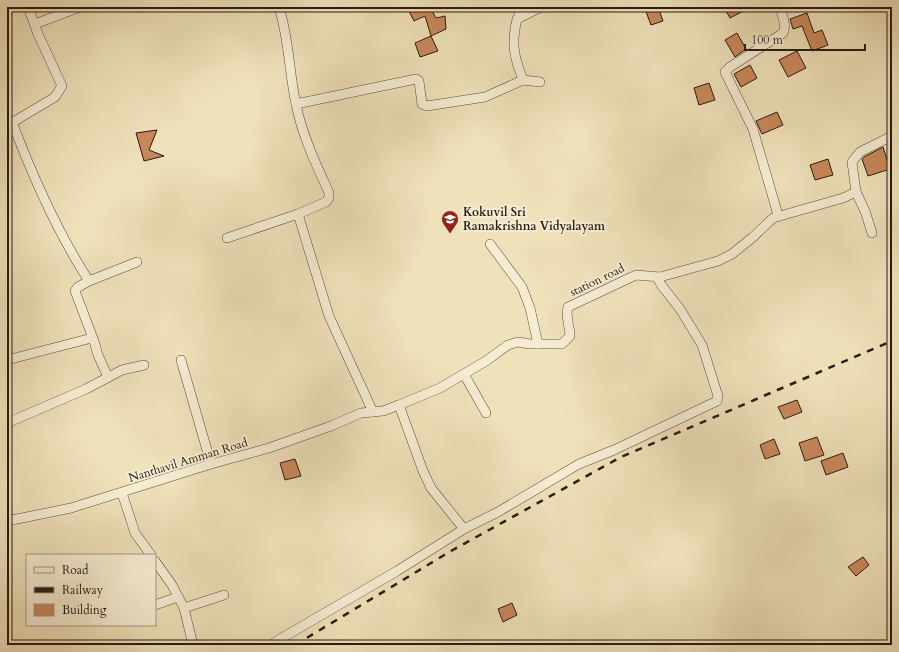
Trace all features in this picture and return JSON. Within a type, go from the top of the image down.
[{"type":"street","points":[[28,7],[62,86],[55,97],[10,124],[62,237],[89,281]]},
{"type":"street","points":[[35,24],[80,7]]},
{"type":"street","points":[[226,238],[298,214],[326,202],[329,198],[308,145],[296,104],[285,26],[279,7]]},
{"type":"street","points":[[517,7],[520,17]]},
{"type":"street","points":[[523,80],[515,58],[514,34],[517,19],[541,7]]},
{"type":"street","points":[[778,215],[753,129],[725,72],[730,67],[783,33],[785,29],[780,7]]},
{"type":"street","points":[[296,104],[416,79],[420,81],[422,104],[427,106],[485,97],[523,80],[540,82]]},
{"type":"street","points":[[872,233],[865,211],[856,192],[852,162],[860,152],[892,136]]},
{"type":"street","name":"station road","points":[[372,412],[383,411],[399,406],[440,388],[486,361],[508,345],[518,342],[530,344],[562,344],[570,336],[570,326],[566,312],[568,307],[636,275],[660,277],[718,261],[732,254],[778,215],[843,198],[856,192]]},
{"type":"street","points":[[298,214],[329,316],[372,412]]},
{"type":"street","points":[[490,244],[522,287],[530,308],[538,344]]},
{"type":"street","points":[[108,377],[98,355],[94,340],[74,291],[89,281],[137,262]]},
{"type":"street","points":[[270,645],[397,571],[464,529],[498,512],[579,464],[614,450],[717,401],[718,396],[702,345],[680,309],[662,286],[658,279],[660,277]]},
{"type":"street","points":[[7,360],[88,338],[92,338],[94,340]]},
{"type":"street","points":[[181,360],[211,464]]},
{"type":"street","points":[[7,423],[86,389],[122,370],[144,365]]},
{"type":"street","points":[[464,374],[486,413]]},
{"type":"street","points":[[399,406],[423,471],[431,488],[464,529]]},
{"type":"street","name":"Nanthavil Amman Road","points":[[7,521],[71,508],[122,493],[211,464],[269,448],[331,426],[361,413],[372,412]]},
{"type":"street","points":[[122,493],[135,533],[150,554]]},
{"type":"street","points":[[156,562],[172,585],[184,608],[193,645]]},
{"type":"street","points":[[184,608],[224,595]]},
{"type":"street","points":[[156,605],[178,597]]},
{"type":"building","points":[[407,7],[430,7],[436,18],[445,16],[446,29],[431,36],[425,16],[414,21]]},
{"type":"building","points":[[650,7],[658,7],[663,21],[651,25],[645,9]]},
{"type":"building","points":[[724,7],[751,7],[730,18]]},
{"type":"building","points":[[807,13],[814,33],[822,30],[828,45],[812,51],[802,26],[793,29],[790,19]]},
{"type":"building","points":[[737,33],[746,49],[735,57],[725,40]]},
{"type":"building","points":[[431,36],[438,51],[420,57],[415,43]]},
{"type":"building","points":[[797,51],[806,68],[788,77],[779,60]]},
{"type":"building","points":[[750,65],[757,78],[741,87],[734,74]]},
{"type":"building","points":[[709,83],[715,100],[699,105],[694,88]]},
{"type":"building","points":[[777,112],[783,125],[762,134],[756,121]]},
{"type":"building","points":[[157,130],[149,150],[164,156],[144,161],[136,133]]},
{"type":"building","points":[[883,147],[890,169],[868,176],[862,159]]},
{"type":"building","points":[[828,159],[833,175],[815,180],[810,165]]},
{"type":"building","points":[[797,400],[802,412],[784,419],[778,407]]},
{"type":"building","points":[[817,437],[824,455],[805,461],[799,443]]},
{"type":"building","points":[[774,439],[780,454],[765,459],[760,445]]},
{"type":"building","points":[[843,453],[848,467],[826,475],[821,461]]},
{"type":"building","points":[[295,459],[301,476],[285,480],[280,463]]},
{"type":"building","points":[[863,557],[869,565],[856,576],[848,567]]},
{"type":"building","points":[[512,603],[517,615],[503,622],[498,609]]},
{"type":"railway","points":[[295,645],[451,551],[621,457],[892,341]]},
{"type":"place","name":"Kokuvil Sri Ramakrishna Vidyalayam","points":[[450,234]]}]
